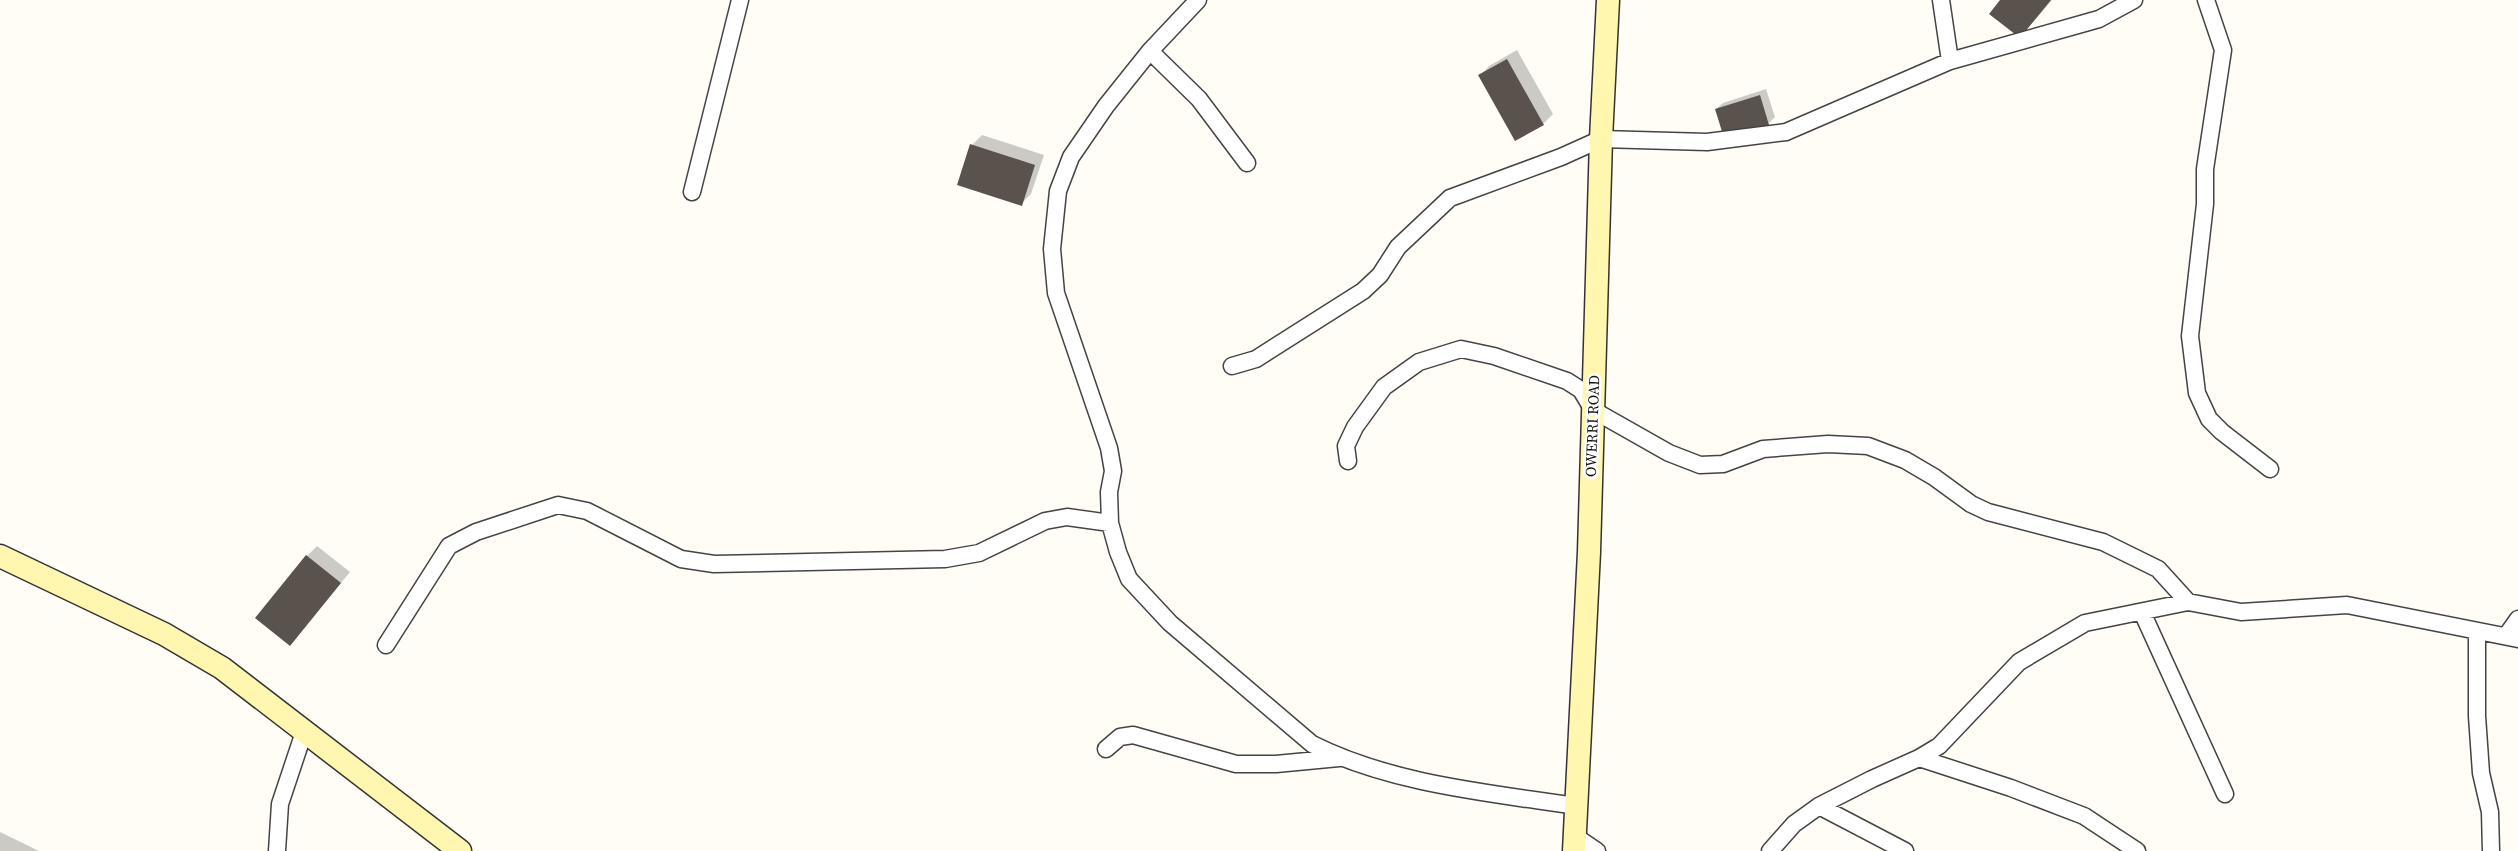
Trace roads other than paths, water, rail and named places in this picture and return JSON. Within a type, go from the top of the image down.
[{"type":"main road","name":"OWERRI ROAD","points":[[1574,843],[1589,552],[1607,1]]},
{"type":"main road","points":[[2,561],[164,634],[222,668],[460,851]]},
{"type":"street","points":[[692,192],[740,0]]},
{"type":"street","points":[[1198,0],[1150,51],[1106,106],[1071,157],[1058,191],[1053,224],[1052,249],[1056,293],[1109,448],[1113,471],[1109,492],[1110,523],[1118,552],[1129,579],[1170,624],[1312,744],[1339,758],[1405,777],[1576,806]]},
{"type":"street","points":[[1941,0],[1950,61]]},
{"type":"street","points":[[1232,366],[1256,358],[1363,292],[1380,275],[1398,247],[1450,198],[1561,157],[1601,139],[1707,142],[1786,132],[1950,61],[2098,18],[2134,0]]},
{"type":"street","points":[[2206,0],[2223,50],[2205,168],[2205,204],[2190,336],[2197,393],[2209,419],[2222,432],[2270,469]]},
{"type":"street","points":[[1150,51],[1199,99],[1247,164]]},
{"type":"street","points":[[1348,462],[1346,446],[1355,427],[1384,387],[1419,362],[1461,349],[1494,356],[1567,381],[1581,390],[1593,410],[1669,453],[1700,465],[1723,464],[1763,449],[1828,444],[1868,446],[1905,460],[1934,477],[1971,504],[1988,512],[2103,542],[2158,569],[2188,602]]},
{"type":"street","points":[[386,645],[448,546],[476,532],[558,505],[587,511],[681,559],[714,564],[945,559],[979,553],[1045,521],[1067,517],[1110,523]]},
{"type":"street","points":[[1770,851],[1794,824],[1819,806],[1919,758],[1939,746],[2019,662],[2085,623],[2188,602],[2241,612],[2347,606],[2512,638],[2518,619]]},
{"type":"street","points":[[2142,612],[2225,794]]},
{"type":"street","points":[[2477,631],[2477,716],[2481,773],[2490,812],[2491,851]]},
{"type":"street","points":[[277,851],[280,804],[304,732]]},
{"type":"street","points":[[1106,749],[1120,737],[1133,735],[1236,764],[1276,764],[1339,758]]},
{"type":"street","points":[[1919,758],[2011,788],[2084,816],[2137,851]]},
{"type":"street","points":[[1819,806],[1905,851]]},
{"type":"street","points":[[1574,843],[1597,851]]}]
